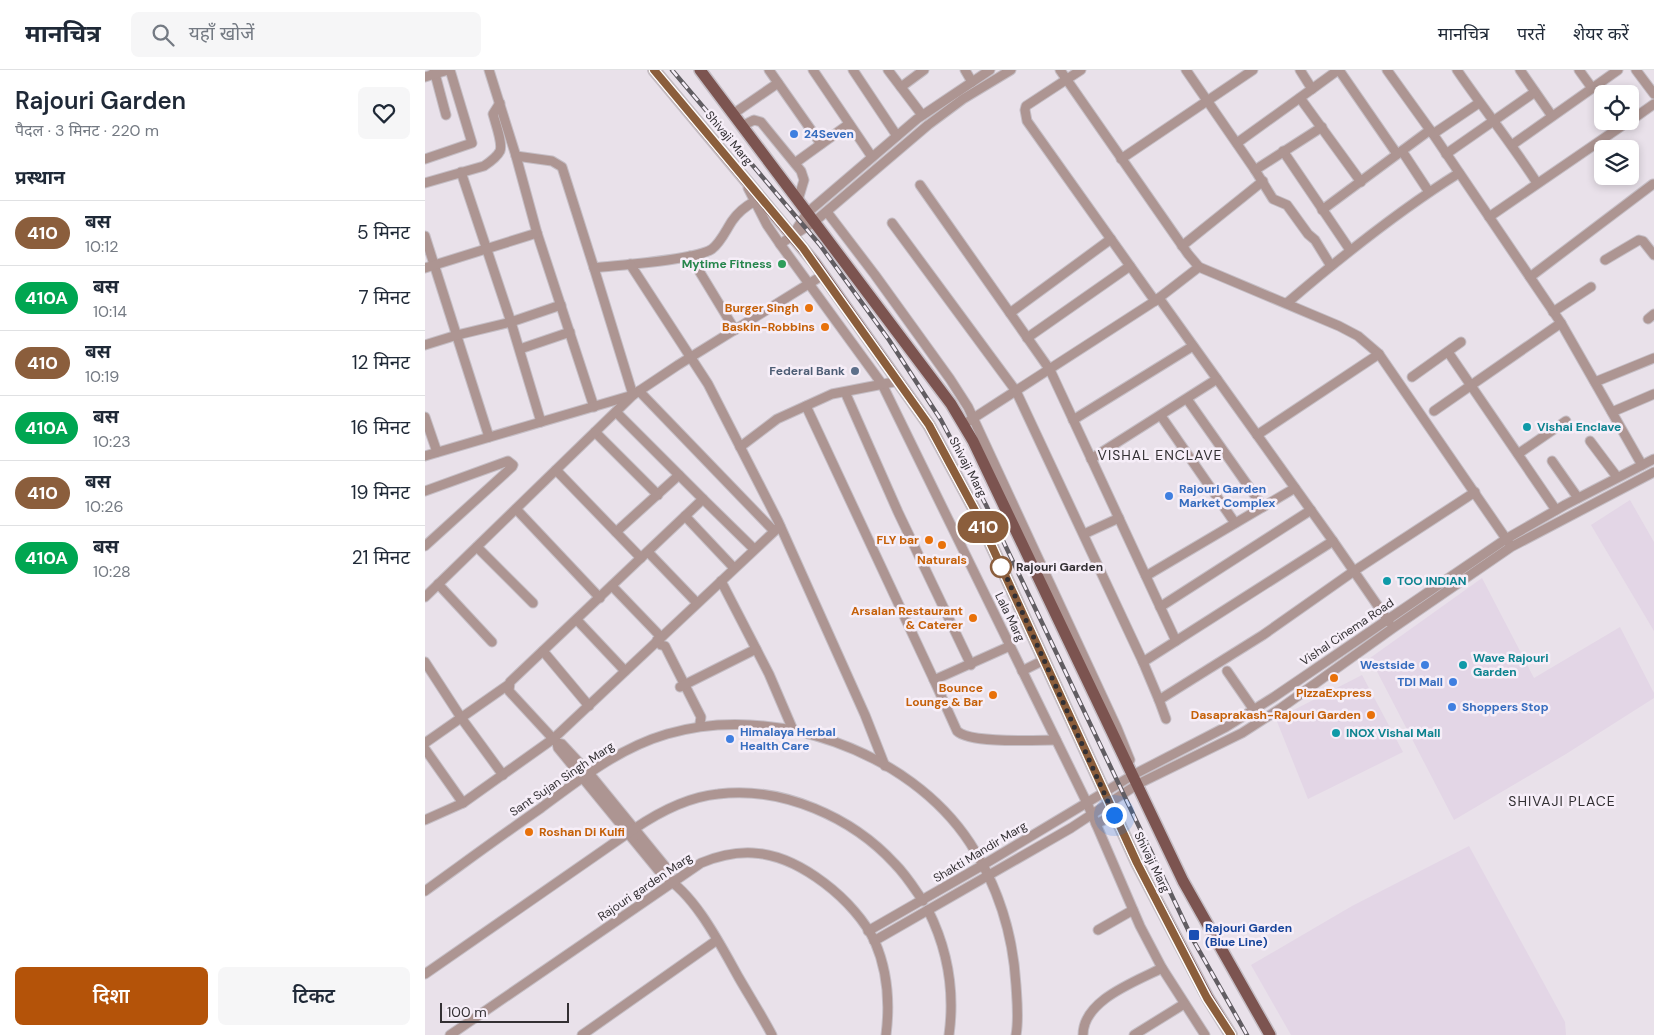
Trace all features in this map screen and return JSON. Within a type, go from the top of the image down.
[{"type":"main road","name":"Shivaji Marg","points":[[654,70],[793,235],[929,425],[978,516],[1137,863],[1207,998],[1231,1035]]},
{"type":"main road","name":"Shivaji Marg","points":[[700,70],[951,404],[973,441],[1183,881],[1270,1035]]},
{"type":"street","points":[[425,77],[434,72],[449,70],[472,143],[425,159]]},
{"type":"street","points":[[489,70],[516,156],[537,233],[594,407]]},
{"type":"street","points":[[769,70],[821,144]]},
{"type":"street","points":[[813,70],[872,157]]},
{"type":"street","points":[[853,70],[897,136]]},
{"type":"street","points":[[889,70],[922,115]]},
{"type":"street","points":[[901,87],[924,70]]},
{"type":"street","points":[[965,70],[973,82]]},
{"type":"street","points":[[793,235],[807,213],[922,115],[990,70]]},
{"type":"street","points":[[780,244],[827,212],[928,125],[963,100],[1011,70]]},
{"type":"street","points":[[1060,70],[1199,268],[1287,303],[1358,336],[1379,354],[1511,547]]},
{"type":"street","points":[[1081,70],[1026,106],[1027,121],[1130,266],[1217,379],[1393,628]]},
{"type":"street","points":[[1186,70],[1273,199],[1287,205],[1307,234],[1315,240],[1331,266]]},
{"type":"street","points":[[1121,159],[1253,70]]},
{"type":"street","points":[[1300,70],[1312,89]]},
{"type":"street","points":[[1237,143],[1339,70],[1429,192]]},
{"type":"street","points":[[1387,70],[1459,172],[1561,323],[1642,465]]},
{"type":"street","points":[[1457,70],[1479,103],[1512,145],[1537,183]]},
{"type":"street","points":[[1520,70],[1552,116]]},
{"type":"street","points":[[1579,70],[1592,88]]},
{"type":"street","points":[[1512,145],[1618,70]]},
{"type":"street","points":[[1636,70],[1654,94]]},
{"type":"street","points":[[434,72],[446,115]]},
{"type":"street","points":[[733,114],[778,83]]},
{"type":"street","points":[[1446,154],[1535,92]]},
{"type":"street","points":[[1300,98],[1361,182]]},
{"type":"street","points":[[425,183],[485,166],[493,160],[500,151],[493,114],[500,103]]},
{"type":"street","points":[[1322,210],[1399,152],[1479,103]]},
{"type":"street","points":[[1639,114],[1654,104]]},
{"type":"street","points":[[742,126],[758,120],[801,171],[804,180],[797,200]]},
{"type":"street","points":[[795,164],[849,124]]},
{"type":"street","points":[[1255,170],[1322,127]]},
{"type":"street","points":[[1489,217],[1616,130]]},
{"type":"street","points":[[1283,151],[1350,250]]},
{"type":"street","points":[[516,156],[552,161],[562,167],[636,393],[777,528]]},
{"type":"street","points":[[461,172],[520,349],[541,422]]},
{"type":"street","name":"Lala Marg","points":[[739,172],[780,244],[882,384],[1087,802],[1133,910],[1162,968],[1205,1035]]},
{"type":"street","points":[[1287,303],[1350,250],[1459,172]]},
{"type":"street","points":[[1182,246],[1263,182]]},
{"type":"street","points":[[1530,277],[1653,184]]},
{"type":"street","points":[[920,185],[1050,370],[1176,641]]},
{"type":"street","points":[[594,268],[690,256],[709,251],[733,219],[755,201]]},
{"type":"street","points":[[827,212],[950,379],[973,418],[1117,728],[1131,760],[1135,780]]},
{"type":"street","points":[[893,223],[1016,390],[1143,662],[1167,719]]},
{"type":"street","points":[[429,266],[537,233]]},
{"type":"street","points":[[425,236],[429,266],[457,335],[489,437]]},
{"type":"street","points":[[1010,313],[1111,239]]},
{"type":"street","points":[[1605,260],[1639,240],[1643,241],[1654,255]]},
{"type":"street","points":[[690,256],[735,330]]},
{"type":"street","points":[[630,264],[708,384],[740,447],[865,716],[885,766]]},
{"type":"street","points":[[1027,338],[1130,266]]},
{"type":"street","points":[[963,425],[1157,300],[1199,268]]},
{"type":"street","points":[[425,597],[636,393],[823,275]]},
{"type":"street","points":[[1553,312],[1591,287]]},
{"type":"street","points":[[425,346],[457,335],[511,322],[561,305]]},
{"type":"street","points":[[1434,411],[1561,323]]},
{"type":"street","points":[[520,349],[569,332]]},
{"type":"street","points":[[1412,377],[1461,342]]},
{"type":"street","points":[[1073,420],[1193,346]]},
{"type":"street","points":[[1448,352],[1518,454],[1561,507],[1572,514]]},
{"type":"street","points":[[1257,435],[1379,354]]},
{"type":"street","points":[[1595,382],[1654,358]]},
{"type":"street","points":[[1091,459],[1217,379]]},
{"type":"street","points":[[740,447],[777,419],[832,394],[899,381]]},
{"type":"street","points":[[845,392],[898,512],[971,665]]},
{"type":"street","points":[[425,456],[636,393]]},
{"type":"street","points":[[1612,412],[1654,394]]},
{"type":"street","points":[[1187,399],[1263,507]]},
{"type":"street","points":[[806,406],[957,731],[968,738],[1056,740]]},
{"type":"street","points":[[616,412],[754,549]]},
{"type":"street","points":[[1161,416],[1235,523]]},
{"type":"street","points":[[425,417],[437,452]]},
{"type":"street","points":[[1518,454],[1567,421]]},
{"type":"street","points":[[595,432],[657,495]]},
{"type":"street","points":[[1590,441],[1617,477]]},
{"type":"street","name":"Vishal Cinema Road","points":[[874,941],[989,876],[1092,814],[1109,803],[1135,780],[1254,710],[1506,539],[1561,507],[1654,459]]},
{"type":"street","points":[[1552,461],[1579,498]]},
{"type":"street","points":[[425,491],[508,462],[513,465],[512,468],[425,546]]},
{"type":"street","points":[[556,470],[616,532],[697,602]]},
{"type":"street","name":"Vishal Cinema Road","points":[[1104,792],[1242,733],[1281,708],[1511,547],[1654,472]]},
{"type":"street","points":[[616,532],[679,476]]},
{"type":"street","points":[[1146,576],[1295,488]]},
{"type":"street","points":[[1159,700],[1263,635],[1354,571],[1475,492]]},
{"type":"street","points":[[425,743],[509,685],[703,499]]},
{"type":"street","points":[[516,509],[600,598]]},
{"type":"street","points":[[1160,607],[1311,510]]},
{"type":"street","points":[[685,516],[734,568]]},
{"type":"street","points":[[1084,534],[1119,518]]},
{"type":"street","points":[[425,820],[463,804],[555,741],[625,671],[777,528]]},
{"type":"street","points":[[1143,662],[1333,541]]},
{"type":"street","points":[[477,547],[533,603]]},
{"type":"street","points":[[721,581],[756,649],[793,730]]},
{"type":"street","points":[[438,584],[492,642]]},
{"type":"street","points":[[612,586],[665,646],[683,686],[701,717],[701,724]]},
{"type":"street","points":[[577,620],[625,671]]},
{"type":"street","points":[[934,680],[1010,646]]},
{"type":"street","points":[[683,686],[756,649]]},
{"type":"street","points":[[543,651],[589,706]]},
{"type":"street","points":[[1022,671],[1044,660]]},
{"type":"street","points":[[425,662],[462,719],[503,775]]},
{"type":"street","points":[[1227,671],[1254,710]]},
{"type":"street","points":[[509,685],[509,691],[555,741],[562,744],[585,776],[631,831],[663,876],[696,908],[717,940],[772,1035]]},
{"type":"street","points":[[1274,697],[1281,708]]},
{"type":"street","name":"Sant Sujan Singh Marg","points":[[425,891],[585,776],[626,750],[647,740],[701,724],[745,724],[793,730],[814,735],[835,742],[885,766],[926,794],[969,841],[989,876],[1003,910],[1015,962],[1017,1035]]},
{"type":"street","points":[[425,749],[463,804]]},
{"type":"street","name":"Shakti Mandir Marg","points":[[868,931],[923,901],[1104,792]]},
{"type":"street","points":[[425,974],[659,813],[684,802],[717,794],[751,794],[784,797],[842,822],[873,843],[895,864],[923,901]]},
{"type":"street","points":[[1096,824],[1114,815]]},
{"type":"street","name":"Rajouri garden Marg","points":[[450,1035],[701,863],[728,854],[753,853],[773,856],[814,876],[833,891],[861,920],[874,941],[887,983],[888,1015],[886,1035]]},
{"type":"street","points":[[928,910],[939,935],[949,968],[951,1021],[949,1035]]},
{"type":"street","points":[[1098,930],[1133,910]]},
{"type":"street","points":[[582,1035],[717,940]]},
{"type":"street","points":[[1083,1035],[1086,1019],[1097,1005],[1162,968]]},
{"type":"street","points":[[1134,1035],[1184,1004]]},
{"type":"shaded area","points":[[1630,500],[1654,542],[1654,631],[1591,525]]},
{"type":"shaded area","points":[[1482,578],[1534,678],[1620,627],[1654,693],[1654,698],[1566,754],[1454,820],[1370,658]]},
{"type":"shaded area","points":[[1362,675],[1403,752],[1308,799],[1276,719]]},
{"type":"shaded area","points":[[1469,846],[1565,1022],[1566,1035],[1291,1035],[1251,965],[1352,906]]},
{"type":"railway","points":[[672,70],[820,245],[889,340],[941,420],[986,505],[1192,938],[1247,1035]]},
{"type":"bus line","name":"410","points":[[654,70],[793,235],[929,425],[978,516],[1137,863],[1207,998],[1231,1035]]},
{"type":"place","name":"24Seven","points":[[794,134]]},
{"type":"place","name":"Mytime Fitness","points":[[782,264]]},
{"type":"place","name":"Burger Singh","points":[[809,308]]},
{"type":"place","name":"Baskin-Robbins","points":[[825,327]]},
{"type":"place","name":"Federal Bank","points":[[855,371]]},
{"type":"place","name":"Vishai Enclave","points":[[1527,427]]},
{"type":"place","name":"Rajouri Garden Market Complex","points":[[1169,496]]},
{"type":"place","name":"FLY bar","points":[[929,540]]},
{"type":"place","name":"Naturals","points":[[942,545]]},
{"type":"place","name":"Rajouri Garden","points":[[1001,567]]},
{"type":"place","name":"TOO INDIAN","points":[[1387,581]]},
{"type":"place","name":"Arsalan Restaurant & Caterer","points":[[973,618]]},
{"type":"place","name":"Westside","points":[[1425,665]]},
{"type":"place","name":"Wave Rajouri Garden","points":[[1463,665]]},
{"type":"place","name":"PizzaExpress","points":[[1334,678]]},
{"type":"place","name":"TDI Mall","points":[[1453,682]]},
{"type":"place","name":"Bounce Lounge & Bar","points":[[993,695]]},
{"type":"place","name":"Shoppers Stop","points":[[1452,707]]},
{"type":"place","name":"Dasaprakash-Rajouri Garden","points":[[1371,715]]},
{"type":"place","name":"INOX Vishal Mall","points":[[1336,733]]},
{"type":"place","name":"Himalaya Herbal Health Care","points":[[730,739]]},
{"type":"place","name":"Roshan Di Kulfi","points":[[529,832]]},
{"type":"place","name":"Rajouri Garden (Blue Line)","points":[[1194,935]]},
{"type":"district","name":"VISHAL ENCLAVE","points":[[1160,455]]},
{"type":"district","name":"SHIVAJI PLACE","points":[[1562,801]]},
{"type":"route","points":[[1001,567],[1001,565],[1114,815]]}]
